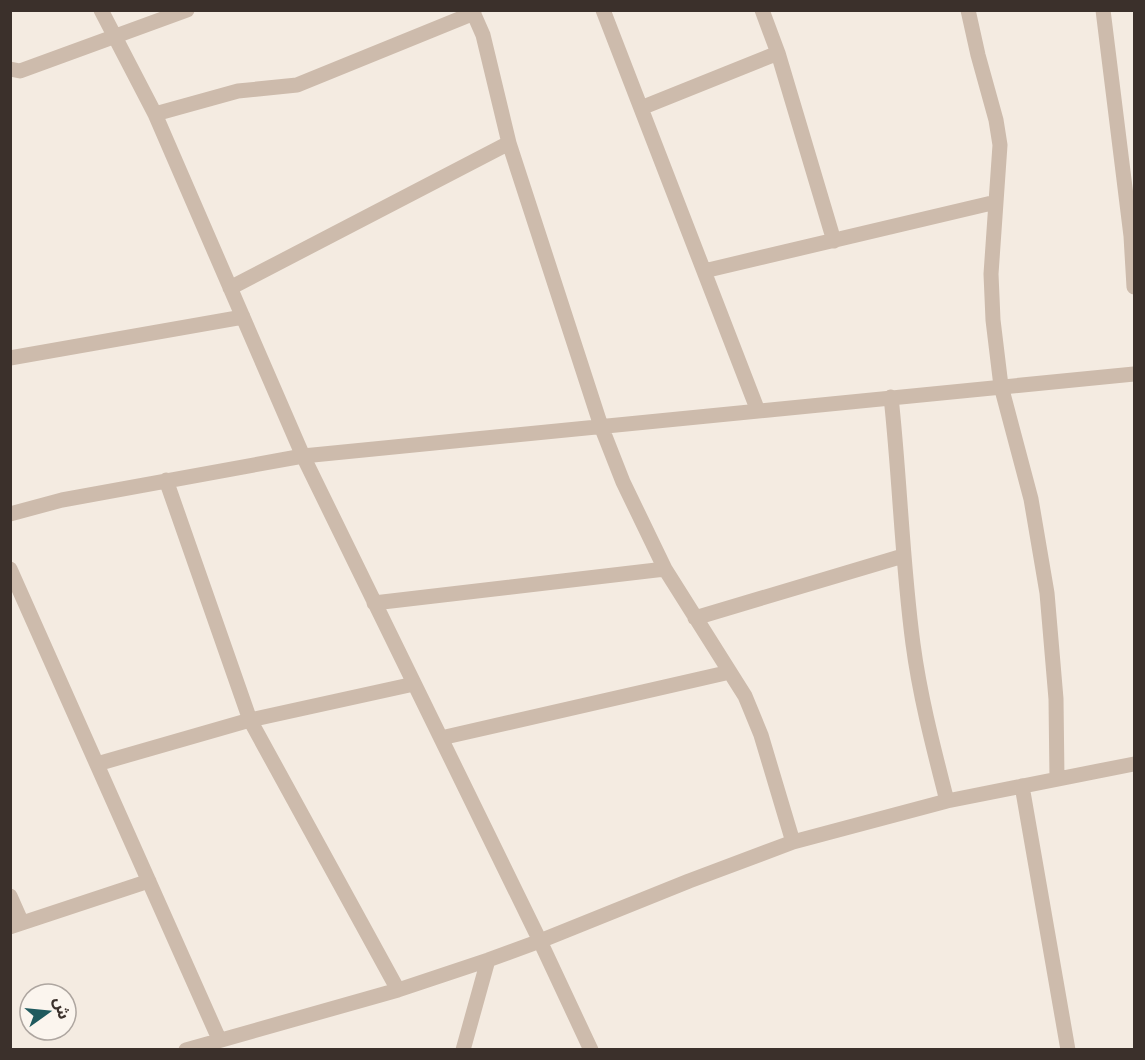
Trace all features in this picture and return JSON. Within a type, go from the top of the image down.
[{"type":"street","points":[[101,10],[155,114],[303,456],[591,1050]]},
{"type":"street","points":[[10,69],[20,71],[187,10]]},
{"type":"street","points":[[603,10],[758,411]]},
{"type":"street","points":[[762,10],[778,53],[834,241]]},
{"type":"street","points":[[968,10],[996,120],[1000,145],[991,274],[993,320],[1000,386],[1031,499],[1047,593],[1056,699],[1056,779]]},
{"type":"street","points":[[1103,10],[1131,236],[1134,287]]},
{"type":"street","points":[[155,114],[238,91],[297,85],[473,12],[483,35],[509,143],[601,426],[623,482],[665,569],[745,696],[761,735],[793,843]]},
{"type":"street","points":[[641,108],[778,53]]},
{"type":"street","points":[[230,288],[509,143]]},
{"type":"street","points":[[704,271],[996,202]]},
{"type":"street","points":[[10,358],[243,317]]},
{"type":"street","points":[[10,514],[62,500],[303,456],[1134,374]]},
{"type":"street","points":[[891,397],[903,556],[913,646],[947,801]]},
{"type":"street","points":[[166,480],[250,720],[398,990]]},
{"type":"street","points":[[695,618],[903,556]]},
{"type":"street","points":[[10,569],[219,1040]]},
{"type":"street","points":[[374,603],[665,569]]},
{"type":"street","points":[[441,738],[730,672]]},
{"type":"street","points":[[97,764],[250,720],[414,684]]},
{"type":"street","points":[[186,1050],[398,990],[488,960],[793,843],[947,801],[1134,764]]},
{"type":"street","points":[[1022,786],[1068,1050]]},
{"type":"street","points":[[10,896],[16,925],[149,881]]},
{"type":"street","points":[[463,1050],[488,960]]}]
